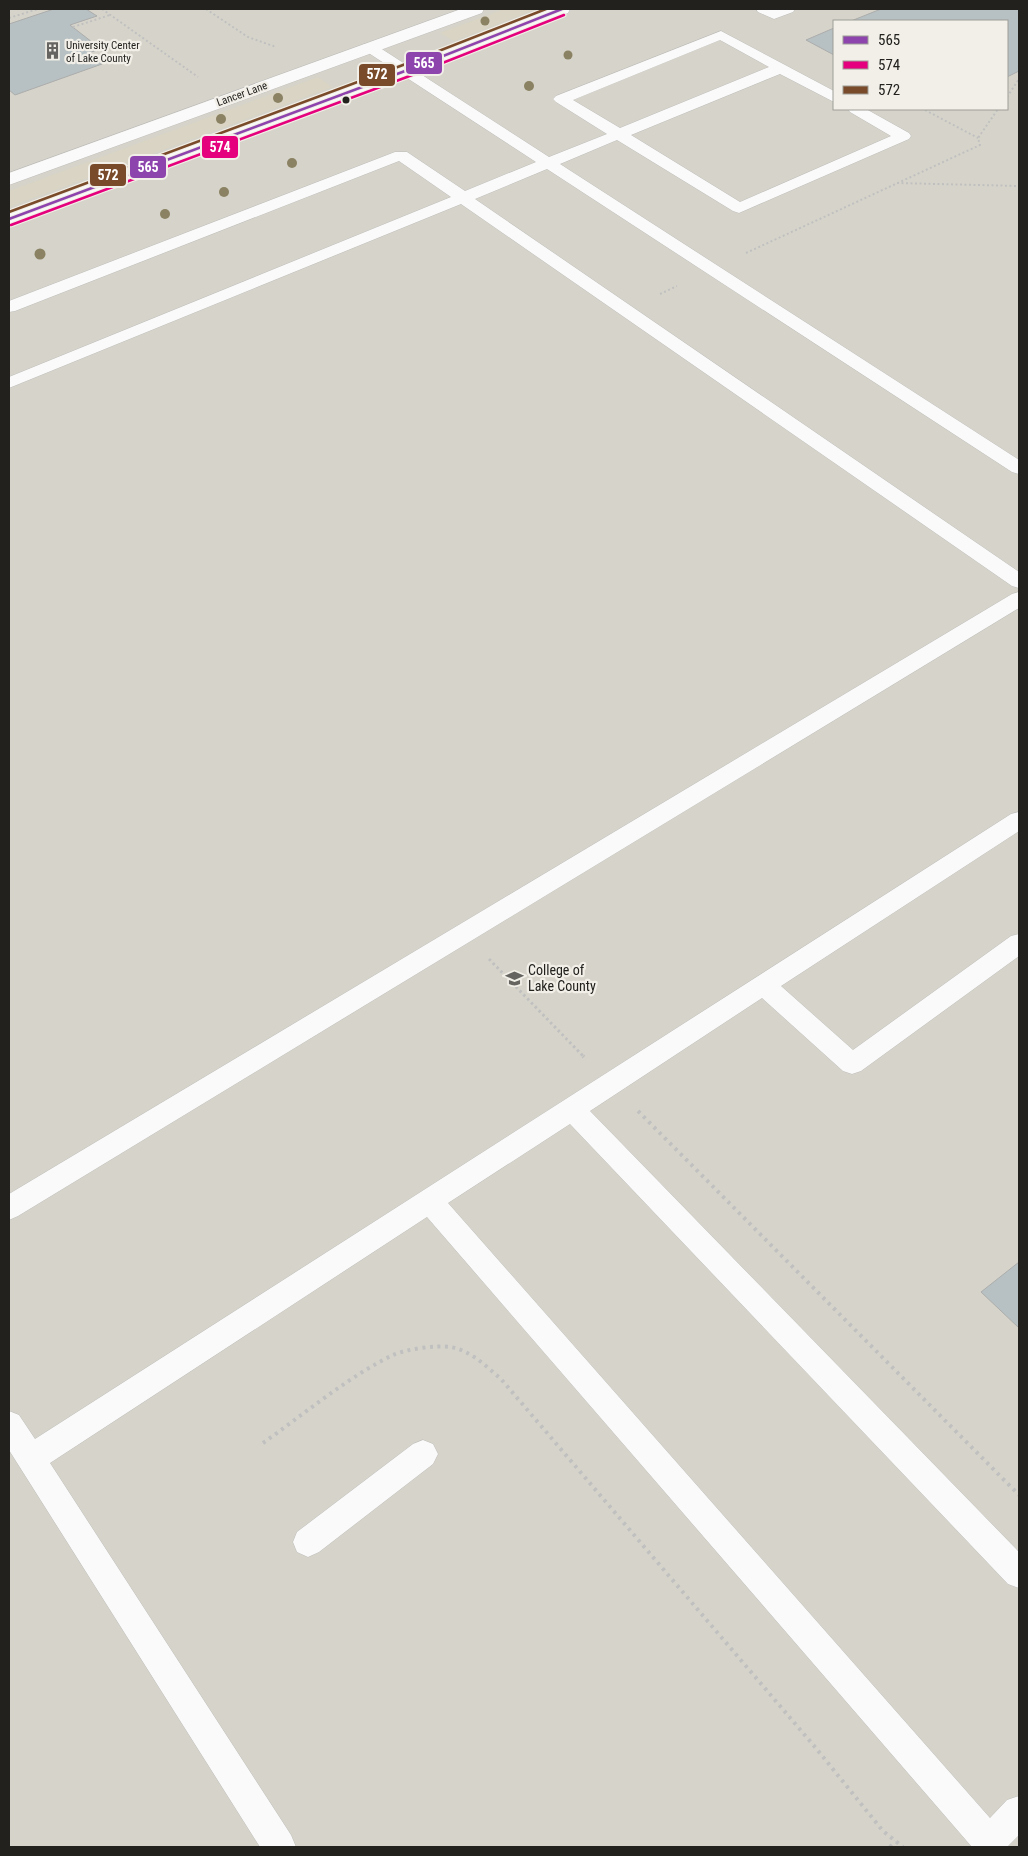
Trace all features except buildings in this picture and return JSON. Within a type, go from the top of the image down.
[{"type":"street","name":"Lancer Lane","points":[[9,179],[476,9]]},
{"type":"street","points":[[9,219],[405,71],[562,9]]},
{"type":"lane","points":[[763,9],[774,15],[788,9]]},
{"type":"lane","points":[[833,96],[721,35],[561,98],[739,208],[903,136],[857,110]]},
{"type":"lane","points":[[369,47],[1019,468]]},
{"type":"lane","points":[[9,383],[781,68]]},
{"type":"lane","points":[[9,307],[400,155],[1019,581]]},
{"type":"lane","points":[[9,1208],[1019,599]]},
{"type":"lane","points":[[30,1459],[1019,820]]},
{"type":"lane","points":[[764,985],[852,1064],[1019,943]]},
{"type":"lane","points":[[572,1109],[1019,1573]]},
{"type":"lane","points":[[429,1201],[988,1842],[1019,1812]]},
{"type":"lane","points":[[9,1425],[279,1847]]},
{"type":"lane","points":[[308,1542],[422,1454]]},
{"type":"path","points":[[9,18],[38,9]]},
{"type":"path","points":[[102,9],[203,80]]},
{"type":"path","points":[[73,27],[110,15]]},
{"type":"path","points":[[1008,96],[1019,79]]},
{"type":"path","points":[[626,310],[980,145],[978,138],[925,110]]},
{"type":"path","points":[[978,138],[997,110]]},
{"type":"path","points":[[896,184],[1019,186]]},
{"type":"path","points":[[465,933],[610,1084],[1019,1495]]},
{"type":"path","points":[[262,1444],[366,1370],[395,1354],[422,1348],[450,1347],[477,1358],[501,1378],[815,1747],[883,1831],[902,1847]]},
{"type":"path","points":[[890,1847],[895,1841]]},
{"type":"shaded area","name":"College of Lake County","points":[[9,9],[1019,9],[1019,1847],[9,1847]]},
{"type":"shaded area","points":[[504,9],[536,9],[454,41],[440,33]]},
{"type":"shaded area","points":[[318,77],[332,87],[9,207],[9,191]]},
{"type":"transit line","name":"572","points":[[9,212],[403,65],[546,9]]},
{"type":"transit line","name":"565","points":[[9,219],[405,71],[562,9]]},
{"type":"transit line","name":"574","points":[[11,225],[407,77],[564,15]]},
{"type":"place","name":"University Center of Lake County","points":[[52,51]]},
{"type":"place","name":"College of Lake County","points":[[514,978]]}]
